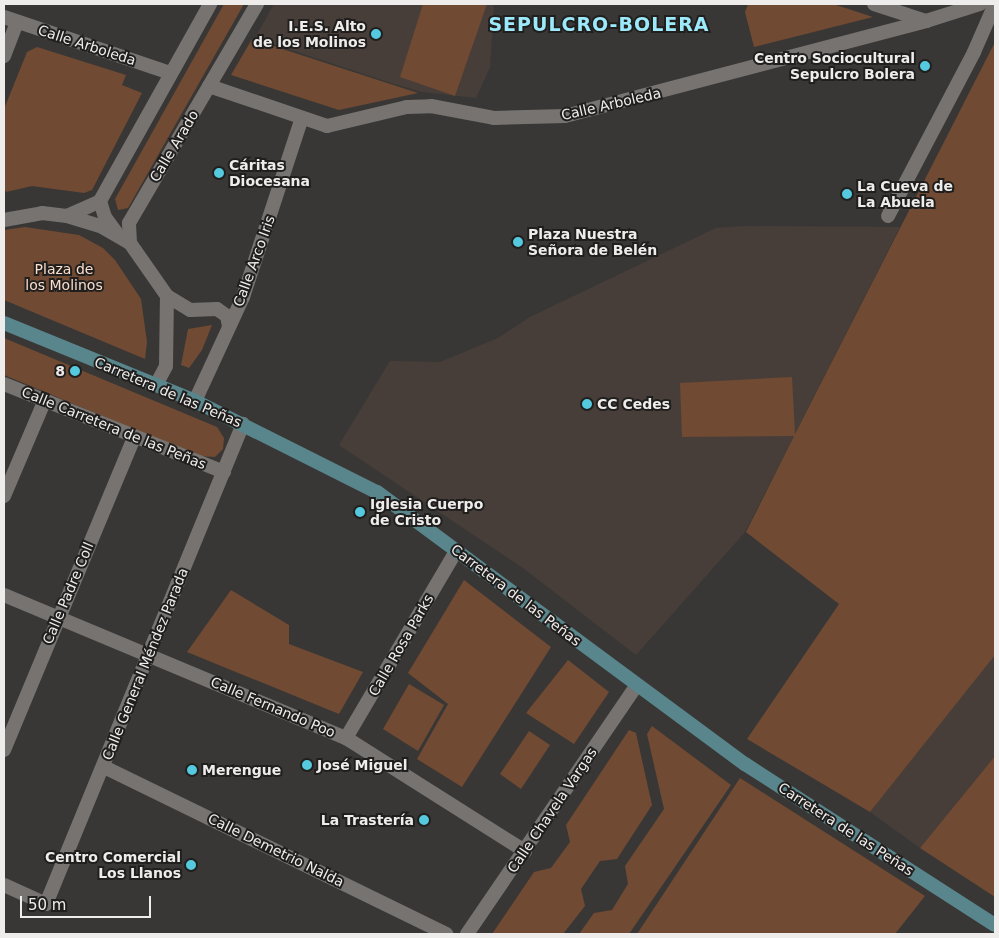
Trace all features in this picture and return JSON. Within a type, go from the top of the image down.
[{"type":"main road","name":"Carretera de las Peñas","points":[[4,323],[195,401],[377,492],[636,686],[745,764],[995,926]]},
{"type":"street","points":[[67,216],[100,201],[210,4]]},
{"type":"street","name":"Calle Arado","points":[[130,243],[129,223],[257,4]]},
{"type":"street","points":[[874,4],[926,21]]},
{"type":"street","name":"Calle Arboleda","points":[[209,86],[327,126],[408,107],[431,106],[494,118],[565,116],[926,21],[980,4]]},
{"type":"street","points":[[888,216],[974,52],[995,4]]},
{"type":"street","points":[[4,56],[10,20]]},
{"type":"street","name":"Calle Arboleda","points":[[10,20],[170,73]]},
{"type":"street","name":"Calle Arco Iris","points":[[195,401],[243,297],[302,118]]},
{"type":"street","points":[[100,201],[105,217],[130,243],[166,296],[190,310],[217,309],[227,316],[229,326]]},
{"type":"street","points":[[4,220],[42,213],[67,216],[102,227],[130,243]]},
{"type":"street","points":[[156,385],[166,366],[166,296]]},
{"type":"street","name":"Calle Carretera de las Peñas","points":[[4,384],[134,438],[224,472]]},
{"type":"street","points":[[4,496],[44,400]]},
{"type":"street","name":"Calle General Méndez Parada","points":[[4,885],[46,904],[104,767],[243,424]]},
{"type":"street","name":"Calle Padre Coll","points":[[4,750],[134,438]]},
{"type":"street","name":"Calle Rosa Parks","points":[[346,738],[456,551]]},
{"type":"street","name":"Calle Fernando Poo","points":[[4,595],[149,654],[346,738],[525,851]]},
{"type":"street","name":"Calle Chavela Vargas","points":[[467,934],[636,686]]},
{"type":"street","name":"Calle Demetrio Nalda","points":[[104,767],[447,934]]},
{"type":"shaded area","points":[[274,4],[494,4],[490,67],[476,98],[422,92],[391,83],[255,38]]},
{"type":"shaded area","name":"CC Cedes","points":[[744,226],[900,227],[745,532],[636,655],[523,568],[339,445],[390,361],[440,362],[498,338],[530,317],[716,228]]},
{"type":"shaded area","points":[[995,654],[995,756],[920,848],[870,812]]},
{"type":"green space","points":[[224,4],[244,4],[128,208],[118,210],[115,199]]},
{"type":"green space","points":[[423,4],[487,4],[455,96],[400,77]]},
{"type":"green space","points":[[748,4],[833,4],[873,17],[754,47],[745,12]]},
{"type":"green space","points":[[995,35],[995,655],[870,812],[747,739],[839,604],[746,532],[794,436],[682,437],[680,383],[792,377],[795,434],[994,44]]},
{"type":"green space","points":[[252,39],[418,93],[339,110],[231,75]]},
{"type":"green space","points":[[37,47],[126,75],[122,85],[142,93],[92,190],[84,193],[32,186],[6,192],[4,188],[4,109],[27,52]]},
{"type":"green space","name":"Plaza de los Molinos","points":[[25,227],[79,235],[103,248],[115,260],[141,299],[147,342],[145,359],[4,300],[4,230]]},
{"type":"green space","points":[[212,325],[202,350],[189,368],[181,365],[188,329]]},
{"type":"green space","points":[[4,338],[217,427],[224,438],[223,449],[215,457],[198,456],[4,375]]},
{"type":"green space","points":[[464,580],[551,647],[462,787],[417,759],[448,704],[408,673]]},
{"type":"green space","points":[[231,590],[289,625],[289,644],[363,672],[339,714],[187,652]]},
{"type":"green space","points":[[568,660],[609,692],[574,744],[526,713]]},
{"type":"green space","points":[[409,684],[444,705],[418,751],[383,729]]},
{"type":"green space","points":[[652,726],[731,785],[629,934],[579,934],[594,913],[612,910],[628,884],[625,866],[664,809],[647,734]]},
{"type":"green space","points":[[629,730],[636,733],[652,805],[617,859],[600,861],[581,889],[585,906],[563,934],[492,934],[534,872],[551,868],[570,842],[566,825]]},
{"type":"green space","points":[[529,731],[550,745],[521,789],[500,774]]},
{"type":"green space","points":[[995,756],[995,897],[920,848]]},
{"type":"green space","points":[[740,778],[925,896],[895,934],[637,934]]},
{"type":"place","name":"I.E.S. Alto de los Molinos","points":[[376,34]]},
{"type":"place","name":"Centro Sociocultural Sepulcro Bolera","points":[[925,66]]},
{"type":"place","name":"Cáritas Diocesana","points":[[219,173]]},
{"type":"place","name":"La Cueva de La Abuela","points":[[847,194]]},
{"type":"place","name":"Plaza Nuestra Señora de Belén","points":[[518,242]]},
{"type":"place","name":"8","points":[[75,371]]},
{"type":"place","name":"CC Cedes","points":[[587,404]]},
{"type":"place","name":"Iglesia Cuerpo de Cristo","points":[[360,512]]},
{"type":"place","name":"José Miguel","points":[[307,765]]},
{"type":"place","name":"Merengue","points":[[192,770]]},
{"type":"place","name":"La Trastería","points":[[424,820]]},
{"type":"place","name":"Centro Comercial Los Llanos","points":[[191,865]]},
{"type":"district","name":"SEPULCRO-BOLERA","points":[[599,25]]}]
